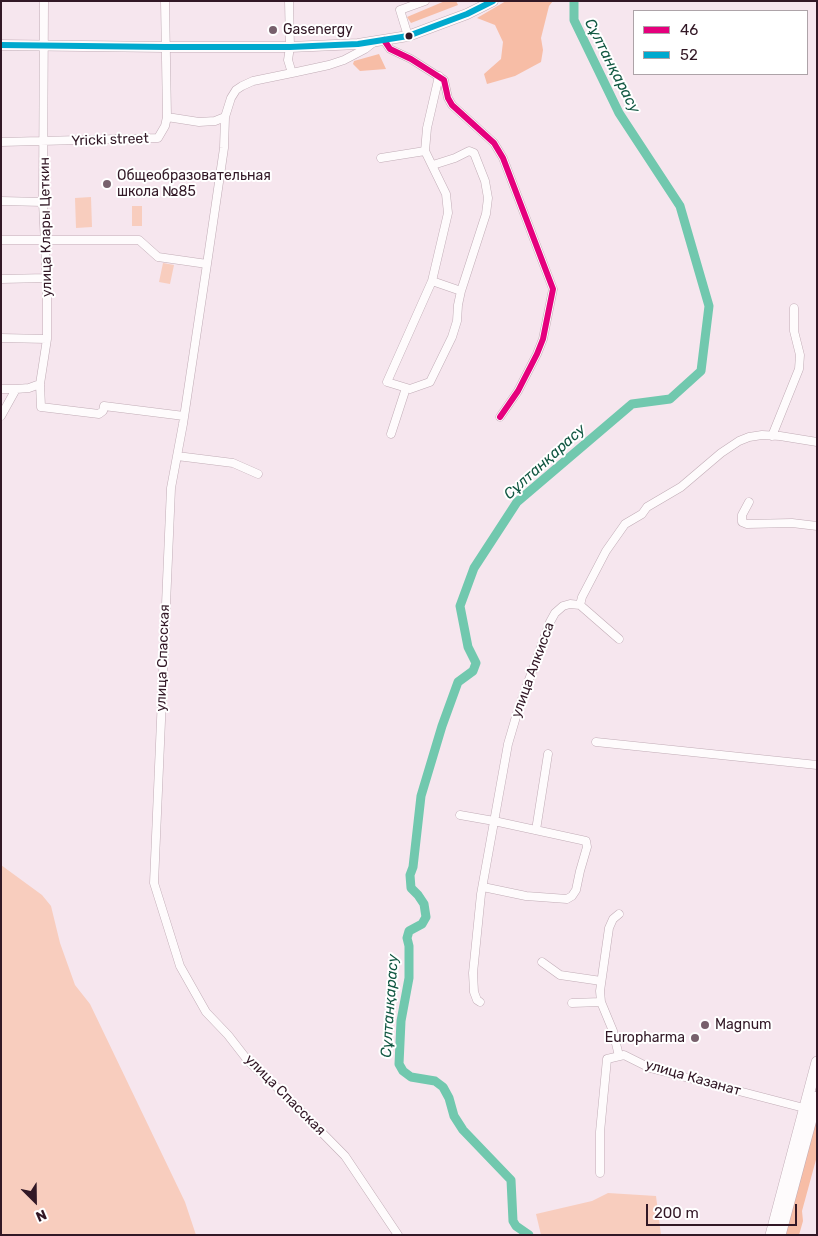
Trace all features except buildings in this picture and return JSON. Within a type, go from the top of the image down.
[{"type":"highway","points":[[770,1235],[817,1062]]},
{"type":"highway","points":[[780,1235],[817,1097]]},
{"type":"main road","points":[[1,45],[165,48],[290,47],[379,41],[408,36],[467,14],[493,1]]},
{"type":"street","name":"улица Клары Цеткин","points":[[44,1],[45,142],[43,202],[47,278],[46,339],[40,384],[41,407],[99,414],[104,406],[184,416]]},
{"type":"street","points":[[165,1],[167,117],[199,122],[214,121],[226,117]]},
{"type":"street","points":[[289,1],[290,47],[288,60],[292,73]]},
{"type":"street","points":[[408,36],[400,10],[425,1]]},
{"type":"street","points":[[379,41],[439,76],[446,84],[448,98],[452,105],[494,143],[503,158],[553,289],[538,354],[518,391],[500,417]]},
{"type":"street","name":"улица Спасская","points":[[379,41],[344,60],[329,65],[253,81],[236,90],[231,98],[226,117],[224,148],[207,264],[171,488],[154,883],[180,966],[206,1012],[228,1035],[249,1062],[282,1092],[344,1156],[398,1235]]},
{"type":"street","points":[[433,165],[469,151],[474,153],[485,181],[488,198],[486,214],[461,291],[457,321],[452,336],[430,382],[410,389],[387,382],[432,281],[448,213],[449,204],[446,194],[425,151],[427,128],[439,76]]},
{"type":"street","name":"Yricki street","points":[[1,142],[158,138],[165,126],[167,117]]},
{"type":"street","points":[[381,158],[425,151]]},
{"type":"street","points":[[1,201],[43,202]]},
{"type":"street","points":[[1,240],[139,240],[158,257],[207,264]]},
{"type":"street","points":[[1,279],[47,278]]},
{"type":"street","points":[[432,281],[461,291]]},
{"type":"street","points":[[772,436],[800,369],[800,355],[794,332],[794,308]]},
{"type":"street","points":[[1,338],[46,339]]},
{"type":"street","points":[[1,389],[29,388],[40,384]]},
{"type":"street","points":[[391,434],[406,388]]},
{"type":"street","points":[[1,416],[16,389]]},
{"type":"street","points":[[619,639],[580,606],[582,597],[606,551],[625,524],[642,514],[647,507],[681,487],[707,463],[749,437],[772,436],[817,442]]},
{"type":"street","points":[[177,456],[233,463],[258,474]]},
{"type":"street","points":[[749,502],[742,515],[742,522],[748,524],[792,523],[817,526]]},
{"type":"street","name":"улица Алкисса","points":[[480,1002],[477,1000],[474,992],[473,973],[483,887],[508,744],[518,710],[550,622],[555,613],[563,606],[570,604],[580,606]]},
{"type":"street","points":[[596,742],[817,765]]},
{"type":"street","points":[[536,830],[548,754]]},
{"type":"street","points":[[460,816],[494,821],[586,841],[587,847],[576,890],[567,899],[526,896],[483,887]]},
{"type":"street","points":[[600,1173],[600,1132],[607,1059],[619,1056],[601,1002],[601,981],[609,928],[613,919],[619,914]]},
{"type":"street","points":[[542,962],[560,975],[601,981]]},
{"type":"street","points":[[572,1003],[601,1002]]},
{"type":"street","name":"улица Казанат","points":[[619,1056],[624,1055],[650,1068],[804,1108]]},
{"type":"shaded area","points":[[445,1],[456,1],[458,5],[411,23],[407,17]]},
{"type":"shaded area","points":[[506,1],[553,1],[549,6],[541,38],[543,50],[541,62],[515,76],[487,84],[484,74],[501,59],[503,42],[495,25],[477,18]]},
{"type":"shaded area","points":[[379,54],[386,69],[360,71],[353,64],[354,61]]},
{"type":"shaded area","points":[[91,197],[92,227],[76,228],[75,198]]},
{"type":"shaded area","points":[[132,206],[142,206],[142,226],[132,226]]},
{"type":"shaded area","points":[[163,263],[174,265],[170,284],[159,282]]},
{"type":"shaded area","points":[[1,865],[42,895],[51,906],[60,943],[75,985],[90,1004],[185,1202],[196,1235],[1,1235]]},
{"type":"shaded area","points":[[817,1111],[817,1156],[802,1211],[803,1221],[799,1235],[783,1235]]},
{"type":"shaded area","points":[[608,1193],[656,1196],[661,1235],[541,1235],[536,1214],[592,1201]]},
{"type":"waterway","name":"Сұлтанқарасу","points":[[529,1235],[516,1226],[513,1221],[511,1180],[463,1130],[454,1116],[449,1098],[443,1087],[435,1081],[411,1077],[403,1071],[399,1064],[401,1021],[409,978],[409,946],[407,938],[409,931],[422,924],[426,917],[424,904],[411,888],[410,875],[413,867],[421,796],[442,726],[458,682],[473,671],[476,663],[468,647],[460,606],[474,568],[517,502],[632,404],[670,399],[701,371],[709,306],[680,206],[619,113],[574,20],[574,1]]},
{"type":"transit line","name":"52","points":[[1,45],[290,47],[358,44],[408,36],[467,14],[493,1]]},
{"type":"transit line","name":"46","points":[[384,40],[390,49],[411,59],[444,80],[448,98],[452,105],[494,143],[503,158],[553,289],[543,339],[537,354],[518,391],[500,417]]},
{"type":"place","name":"Gasenergy","points":[[273,30]]},
{"type":"place","name":"Общеобразовательная школа №85","points":[[107,184]]},
{"type":"place","name":"Magnum","points":[[705,1025]]},
{"type":"place","name":"Europharma","points":[[695,1038]]}]
